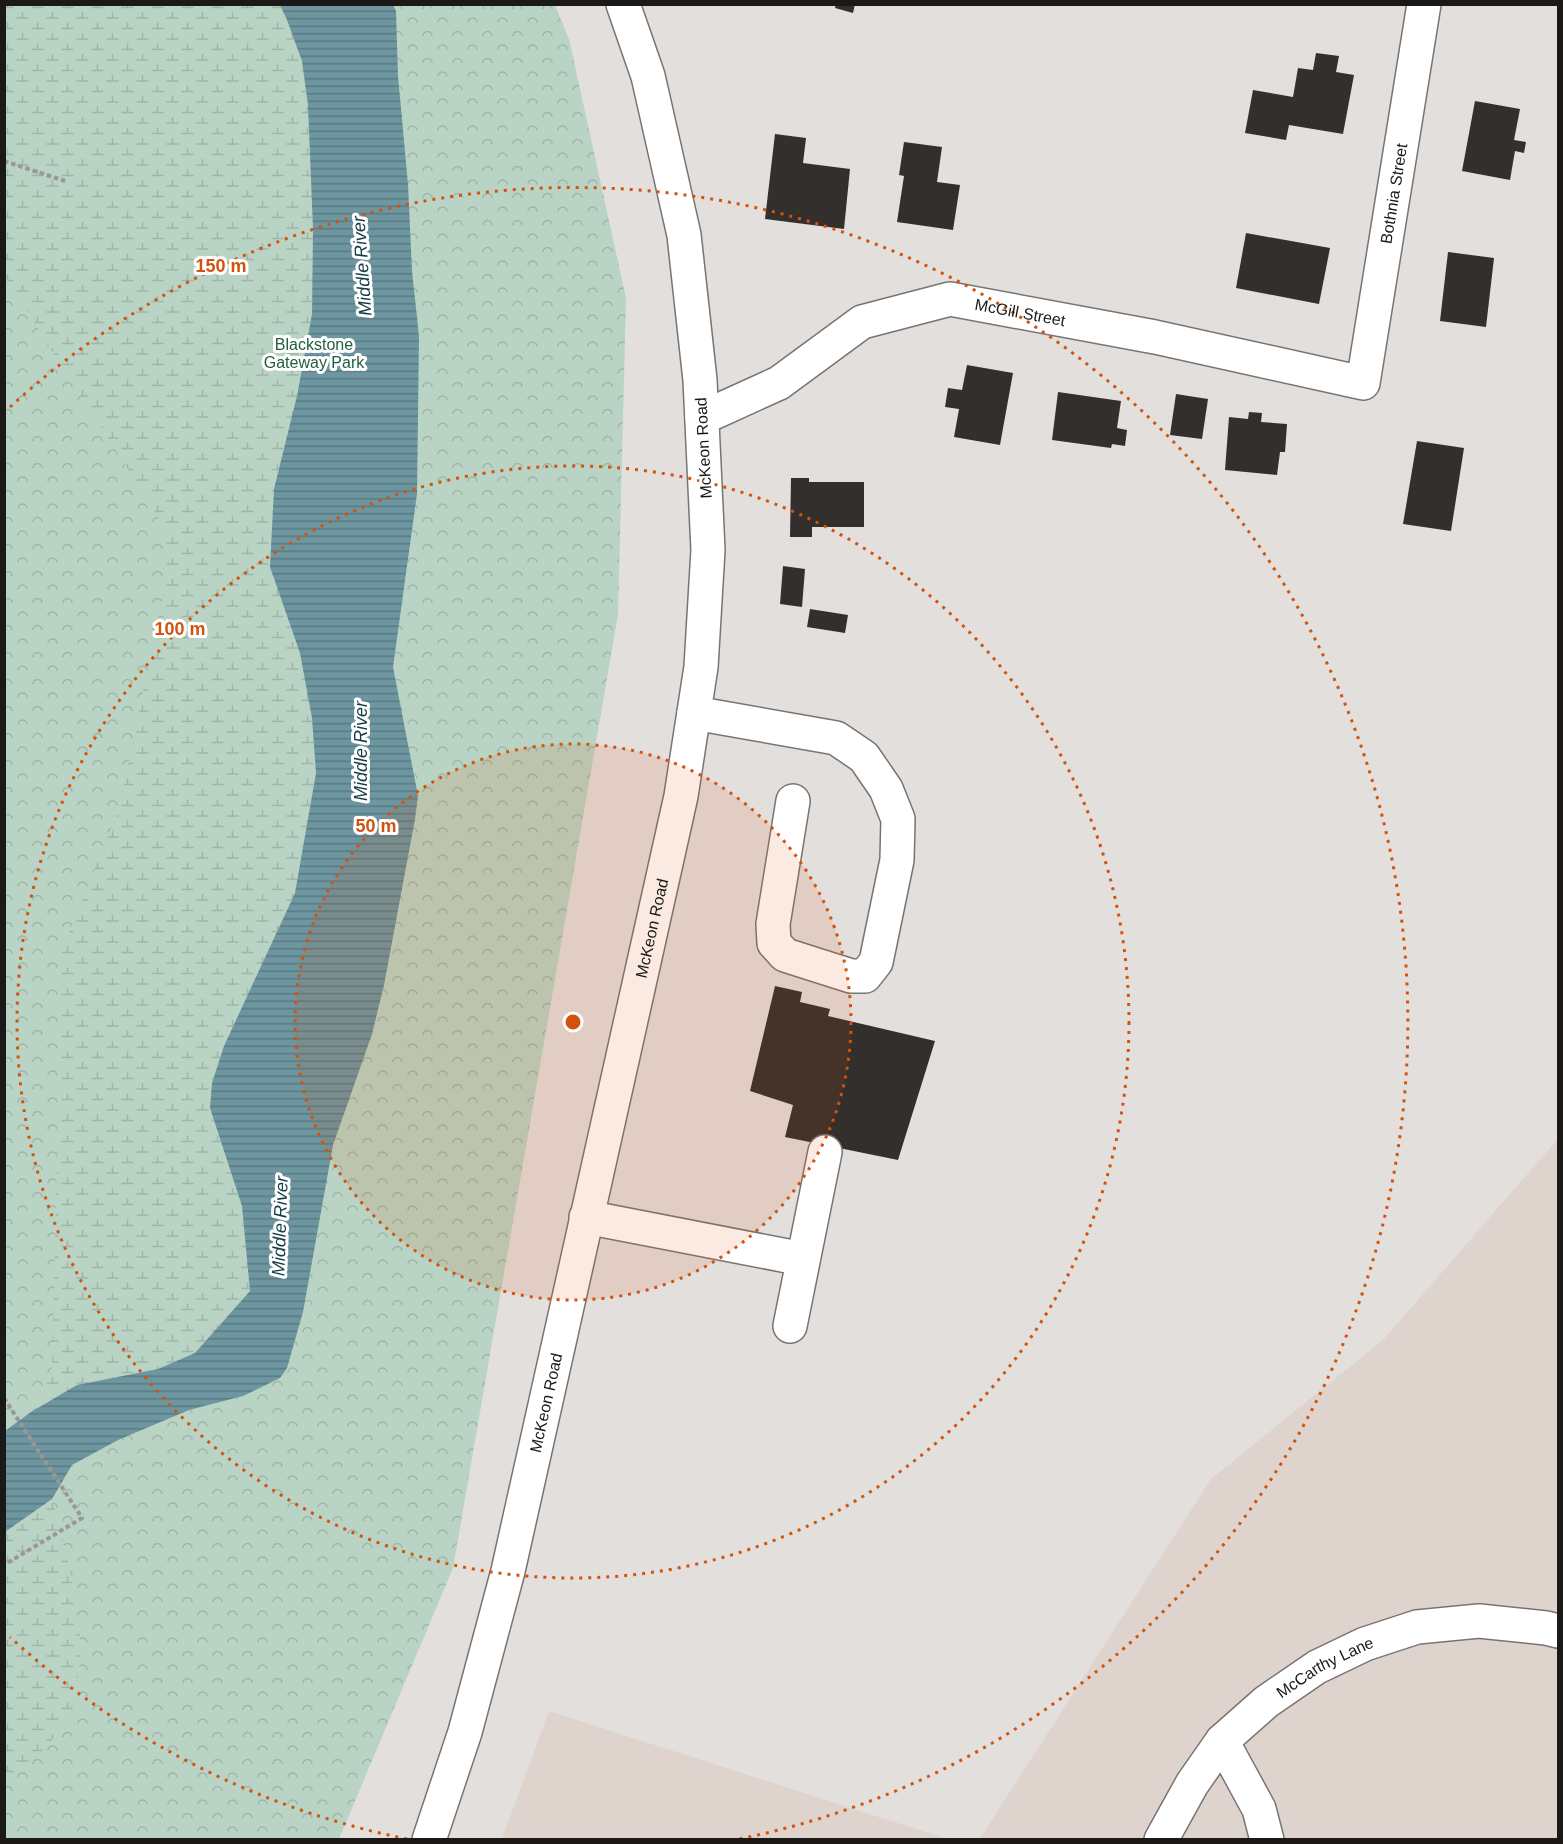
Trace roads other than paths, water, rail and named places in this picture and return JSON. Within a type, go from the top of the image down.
[{"type":"main road","name":"McKeon Road","points":[[429,1839],[465,1732],[505,1583],[681,796],[701,667],[708,550],[700,380],[684,235],[648,76],[623,4]]},
{"type":"main road","name":"Bothnia Street","points":[[1363,383],[1424,4]]},
{"type":"main road","name":"McGill Street","points":[[702,418],[779,383],[862,322],[950,299],[1155,337],[1363,383]]},
{"type":"main road","points":[[694,713],[836,738],[864,757],[880,781],[898,819],[897,861],[876,962],[865,976],[850,976],[784,955],[774,943],[773,924],[793,801]]},
{"type":"main road","points":[[790,1326],[825,1152]]},
{"type":"main road","points":[[586,1217],[803,1259]]},
{"type":"main road","name":"McCarthy Lane","points":[[1161,1839],[1192,1784],[1222,1741],[1266,1702],[1317,1667],[1375,1641],[1417,1627],[1479,1621],[1558,1631]]},
{"type":"main road","points":[[1222,1741],[1259,1809],[1267,1839]]},
{"type":"water","name":"Middle River","points":[[280,5],[393,5],[396,11],[398,76],[419,336],[417,494],[393,667],[418,796],[415,819],[384,985],[372,1034],[333,1145],[303,1312],[287,1368],[280,1378],[243,1396],[189,1410],[118,1440],[72,1465],[52,1499],[5,1532],[5,1431],[31,1412],[77,1385],[158,1369],[195,1353],[250,1291],[242,1206],[210,1108],[212,1083],[224,1046],[295,893],[316,773],[312,718],[300,653],[270,567],[274,489],[297,396],[312,314],[313,229],[308,105],[302,61]]},
{"type":"park label","name":"Blackstone Gateway Park","points":[[314,353]]}]
